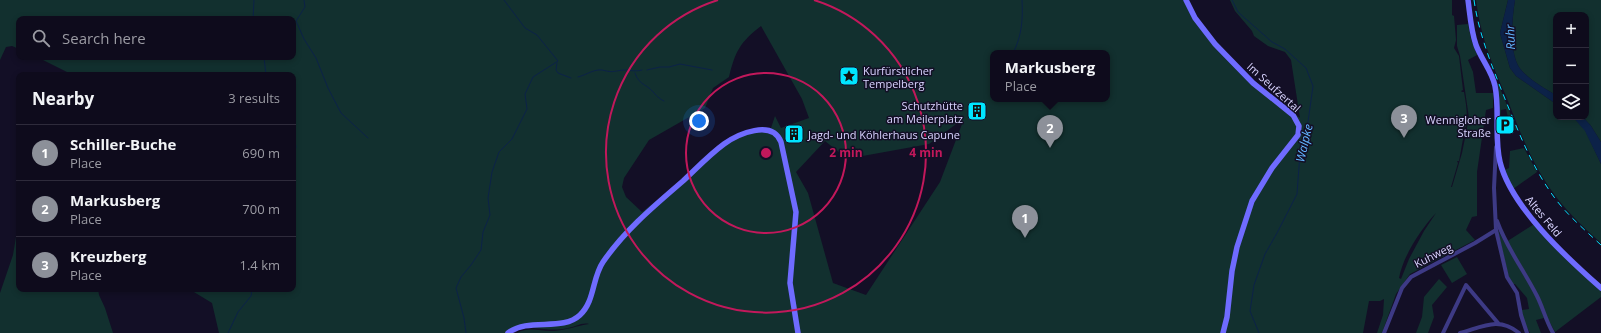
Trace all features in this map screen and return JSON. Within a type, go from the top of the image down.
[{"type":"main road","name":"Im Seufzertal","points":[[1186,0],[1195,18],[1216,44],[1253,83],[1293,115],[1299,126],[1298,135],[1272,168],[1252,202],[1237,247],[1232,271],[1227,317],[1223,333]]},
{"type":"main road","name":"Altes Feld","points":[[1468,0],[1475,41],[1495,86],[1497,162],[1510,187],[1532,217],[1558,248],[1601,288]]},
{"type":"main road","points":[[508,333],[522,326],[562,322],[580,315],[589,301],[603,262],[636,222],[724,144],[739,135],[766,130],[775,133],[780,142],[796,212],[790,283],[798,333]]},
{"type":"street","points":[[1497,162],[1495,215],[1496,230],[1507,277],[1517,293],[1521,315],[1527,333]]},
{"type":"street","points":[[1495,215],[1505,242],[1537,297],[1553,333]]},
{"type":"street","name":"Kuhweg","points":[[1384,333],[1402,288],[1411,277],[1475,243],[1496,230]]},
{"type":"street","points":[[1443,333],[1466,285],[1498,323],[1514,329],[1519,333]]},
{"type":"street","points":[[1460,333],[1498,323]]},
{"type":"green space","points":[[0,0],[1189,0],[1197,17],[1216,41],[1253,81],[1300,118],[1291,60],[1285,52],[1268,46],[1254,36],[1252,31],[1235,11],[1230,0],[1452,0],[1452,15],[1454,16],[1456,40],[1454,48],[1459,56],[1463,90],[1461,91],[1464,92],[1467,118],[1466,127],[1464,127],[1459,161],[1457,161],[1458,163],[1451,187],[1462,153],[1469,118],[1460,56],[1457,46],[1457,25],[1468,24],[1471,39],[1477,55],[1468,60],[1473,72],[1476,93],[1493,93],[1493,108],[1486,110],[1477,172],[1477,216],[1472,217],[1466,230],[1475,240],[1410,274],[1396,294],[1382,333],[1377,333],[1383,315],[1384,299],[1380,301],[1369,301],[1363,333],[517,333],[526,330],[549,331],[558,330],[589,324],[581,324],[550,330],[527,328],[508,333],[219,333],[212,303],[194,292],[296,292],[296,72],[67,72],[43,60],[296,60],[296,16],[16,16],[16,48],[12,46],[6,47],[0,60]],"holes":[[[761,26],[802,99],[809,118],[781,128],[775,116],[771,128],[753,130],[724,141],[681,181],[642,212],[626,197],[622,187],[624,178],[649,140],[705,108],[713,88],[729,77],[739,48],[748,37]],[[959,122],[962,124],[940,182],[866,295],[833,283],[808,193],[796,172],[825,141],[840,153],[857,157],[929,144]],[[1436,213],[1424,231],[1409,259],[1401,279],[1399,278],[1404,261],[1409,252],[1430,219]]]},
{"type":"green space","points":[[1476,0],[1508,0],[1500,33],[1510,68],[1516,76],[1553,102],[1553,120],[1576,120],[1585,130],[1601,164],[1601,243],[1560,202],[1542,176],[1530,154],[1491,61],[1480,25]]},
{"type":"green space","points":[[1515,0],[1601,0],[1601,142],[1586,120],[1589,120],[1589,12],[1553,12],[1553,93],[1530,79],[1518,66],[1513,48],[1513,17]]},
{"type":"green space","points":[[1496,83],[1498,83],[1517,130],[1511,130],[1506,109],[1501,110],[1500,120]]},
{"type":"green space","points":[[1524,148],[1537,172],[1513,189],[1505,170],[1509,168],[1510,151]]},
{"type":"green space","points":[[1536,223],[1576,268],[1601,291],[1601,297],[1555,332],[1506,242]]},
{"type":"green space","points":[[1497,228],[1535,294],[1544,318],[1536,320],[1541,333],[1530,333],[1525,324],[1521,310],[1529,309],[1527,298],[1509,278]]},
{"type":"green space","points":[[16,237],[16,292],[98,292],[113,333],[0,333],[0,293],[13,255]]},
{"type":"green space","points":[[1457,257],[1467,274],[1452,283],[1441,265]]},
{"type":"green space","points":[[1439,279],[1447,287],[1432,305],[1434,317],[1428,333],[1416,333],[1422,317],[1424,297]]},
{"type":"water","name":"Ruhr","points":[[1508,0],[1515,0],[1512,38],[1515,58],[1518,66],[1530,79],[1553,93],[1553,102],[1516,76],[1510,68],[1500,33]]},
{"type":"water","points":[[1576,120],[1586,120],[1601,142],[1601,164],[1585,131]]},
{"type":"waterway","points":[[253,16],[254,0]]},
{"type":"waterway","points":[[304,0],[305,7],[296,21],[304,39],[316,58],[328,88],[341,113],[368,138]]},
{"type":"waterway","points":[[466,333],[464,318],[456,288],[461,277],[481,250],[483,232],[490,215],[488,198],[492,172],[499,152],[512,139],[527,109],[525,94],[533,77],[558,61],[537,35],[525,28],[504,0]]},
{"type":"waterway","points":[[1014,50],[1021,27],[1022,0]]},
{"type":"waterway","name":"Walpke","points":[[1232,0],[1238,12],[1272,42],[1285,49],[1306,68],[1313,86],[1308,122],[1309,134],[1300,153],[1297,194],[1265,254],[1254,285],[1250,311],[1259,333]]},
{"type":"waterway","points":[[264,60],[266,72]]},
{"type":"waterway","points":[[557,63],[556,70],[558,73],[571,78]]},
{"type":"waterway","points":[[647,70],[680,64],[712,70]]},
{"type":"waterway","points":[[578,77],[599,70],[611,72],[642,70]]},
{"type":"waterway","points":[[635,73],[640,82],[664,101]]},
{"type":"waterway","points":[[228,333],[238,312],[251,296],[252,292]]},
{"type":"railway","points":[[1474,0],[1479,26],[1491,62],[1526,150],[1546,186],[1559,204],[1601,245]]},
{"type":"place","name":"Kurfürstlicher Tempelberg","points":[[849,76]]},
{"type":"place","name":"Schutzhütte am Meilerplatz","points":[[977,111]]},
{"type":"place","name":"Wennigloher Straße","points":[[1505,125]]},
{"type":"place","name":"Jagd- und Köhlerhaus Capune","points":[[794,134]]},
{"type":"place","name":"Kreuzberg","points":[[1404,138]]},
{"type":"place","name":"Markusberg","points":[[1050,148]]},
{"type":"place","name":"Schiller-Buche","points":[[1025,238]]}]
